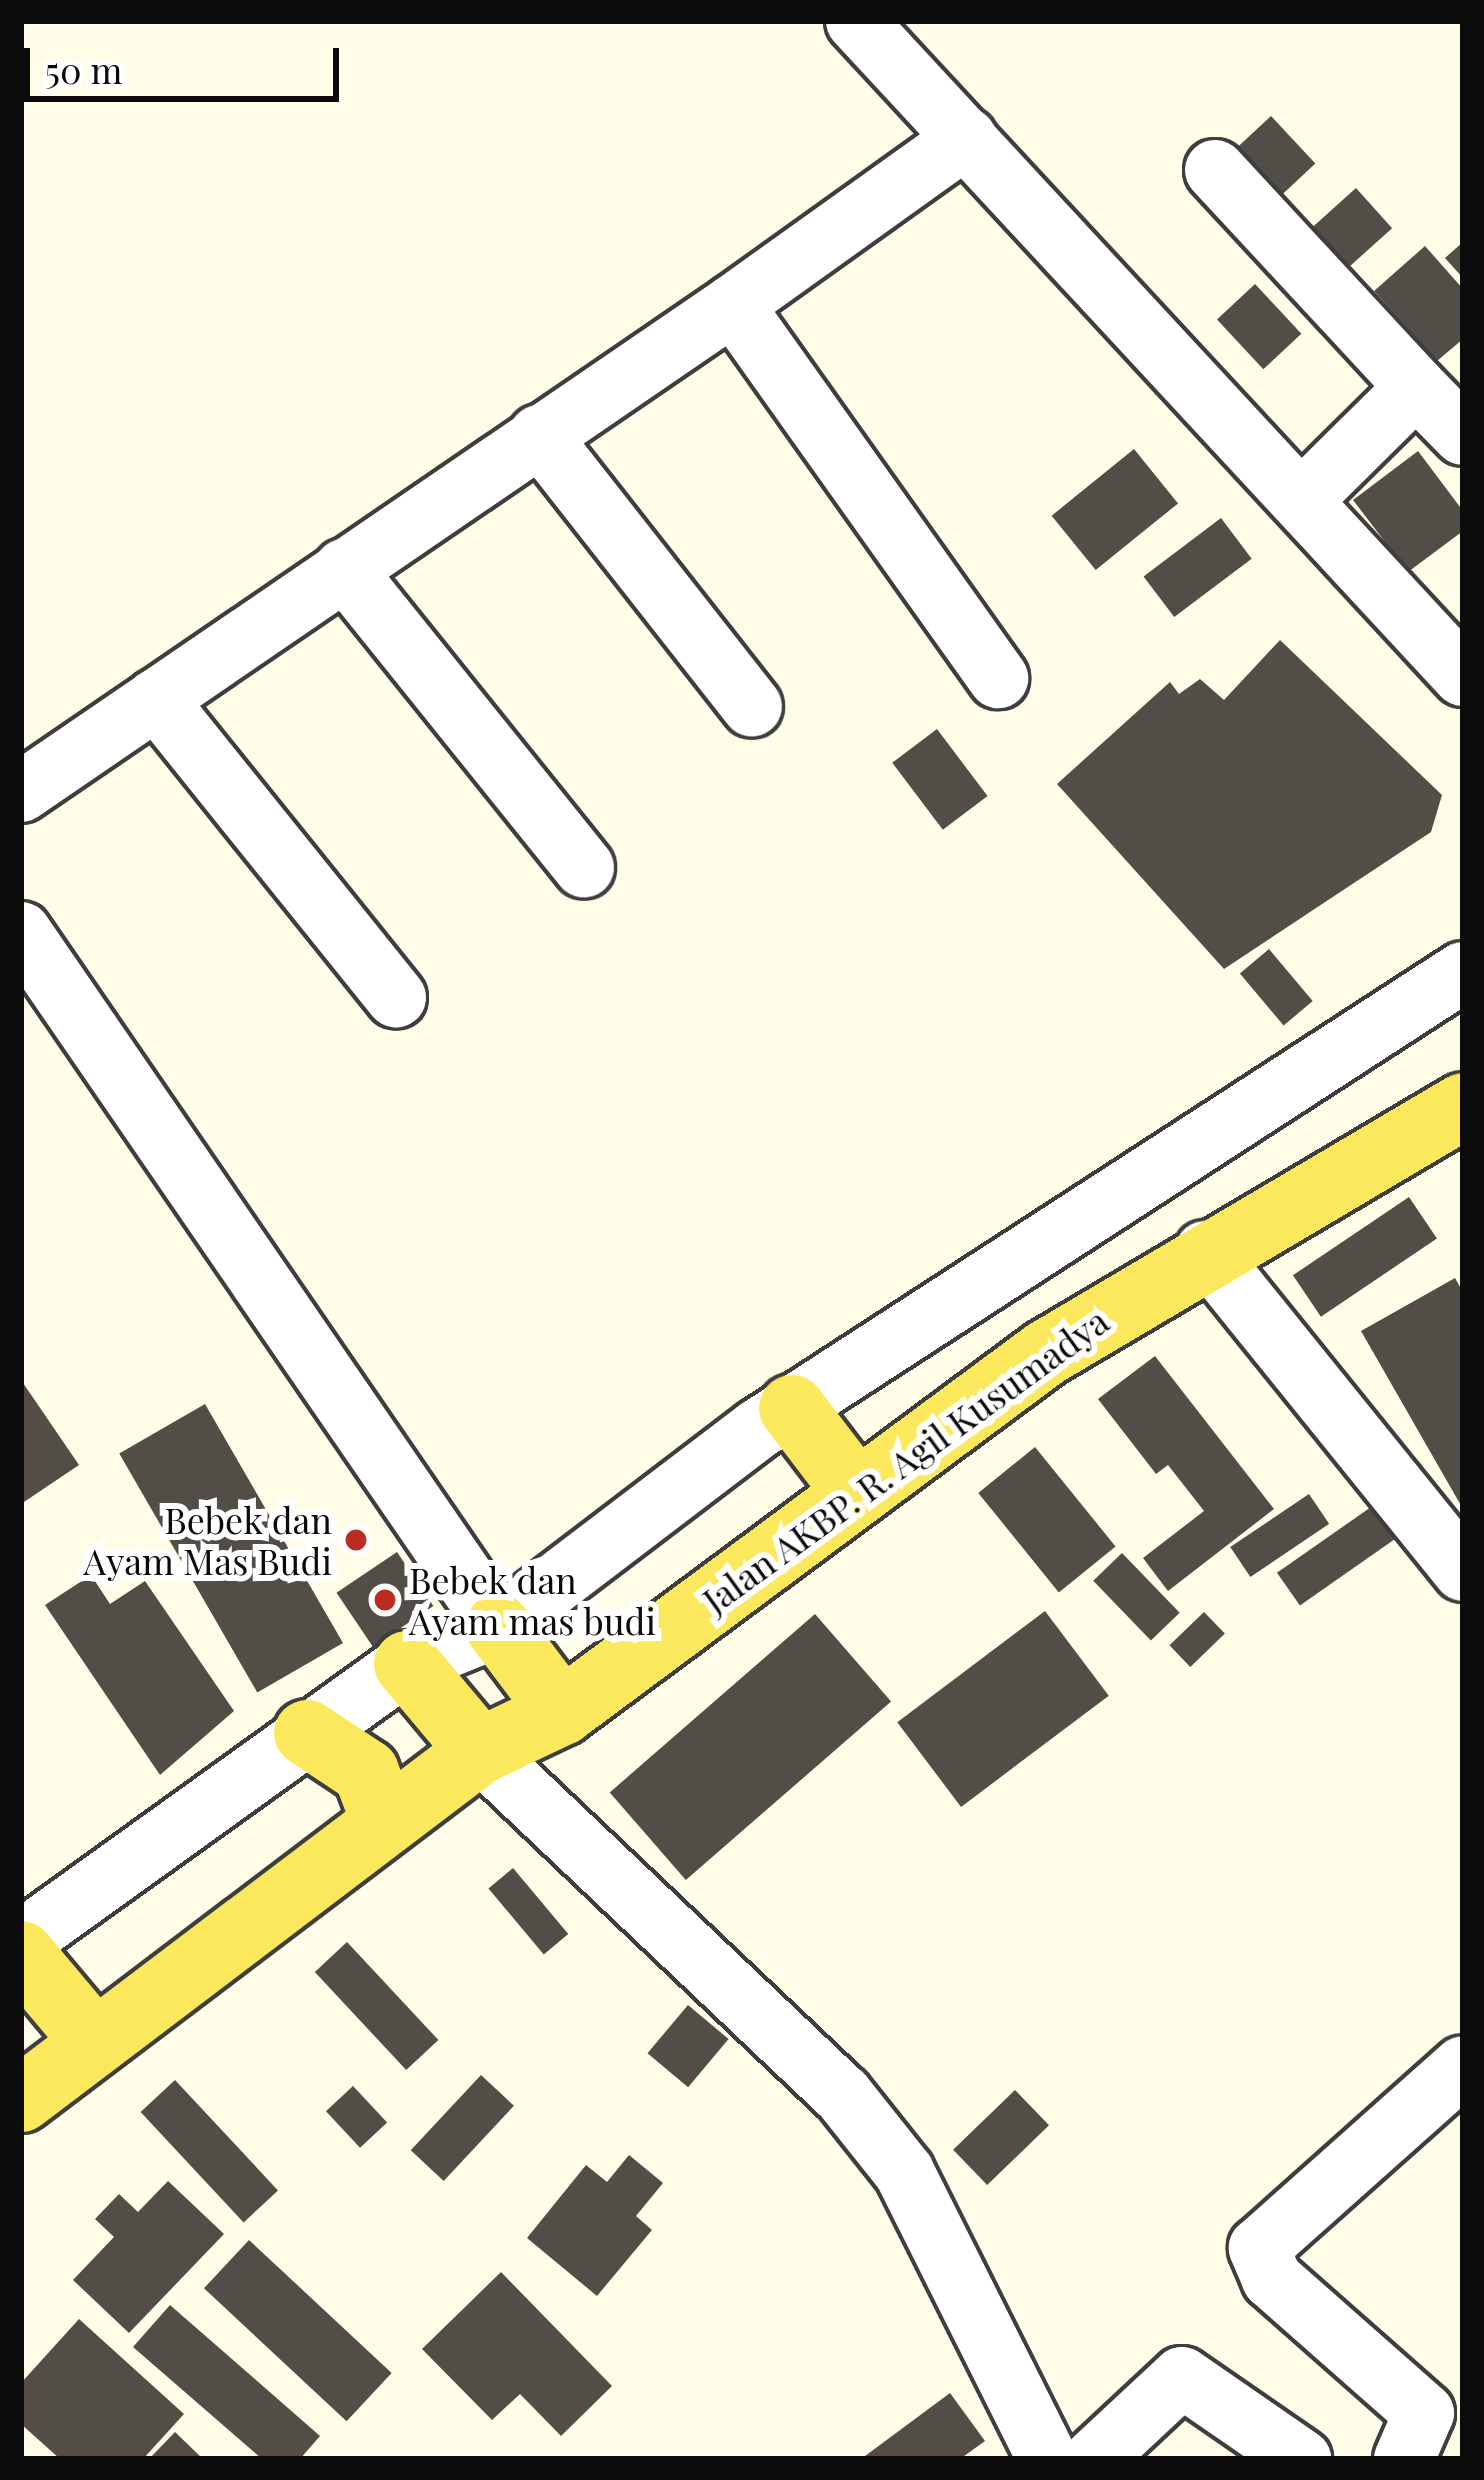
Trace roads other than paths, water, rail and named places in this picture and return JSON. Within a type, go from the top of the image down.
[{"type":"main road","name":"Jalan AKBP. R. Agil Kusumadya","points":[[21,2099],[480,1751],[562,1712],[854,1489],[1205,1251],[1463,1106]]},
{"type":"main road","points":[[792,1408],[854,1489]]},
{"type":"main road","points":[[497,1627],[562,1712]]},
{"type":"main road","points":[[407,1664],[480,1751]]},
{"type":"main road","points":[[307,1733],[366,1772],[385,1823]]},
{"type":"main road","points":[[21,1954],[94,2041]]},
{"type":"street","points":[[856,21],[1457,658]]},
{"type":"street","points":[[21,792],[734,305],[966,138]]},
{"type":"street","points":[[1215,170],[1463,435]]},
{"type":"street","points":[[734,305],[998,678]]},
{"type":"street","points":[[1305,497],[1416,387]]},
{"type":"street","points":[[539,435],[752,707]]},
{"type":"street","points":[[344,569],[584,867]]},
{"type":"street","points":[[155,700],[396,998]]},
{"type":"street","points":[[21,932],[497,1627]]},
{"type":"street","points":[[21,1941],[407,1664],[497,1627],[792,1408],[1463,972]]},
{"type":"street","points":[[1205,1251],[1463,1571]]},
{"type":"street","points":[[480,1751],[842,2093],[904,2172],[1048,2459]]},
{"type":"street","points":[[1404,2459],[1424,2414],[1272,2279],[1259,2248],[1463,2066]]},
{"type":"street","points":[[1094,2459],[1148,2420],[1156,2394],[1182,2377],[1301,2459]]},
{"type":"place","name":"Bebek dan Ayam Mas Budi","points":[[356,1540]]},
{"type":"place","name":"Bebek dan Ayam mas budi","points":[[385,1600]]}]
